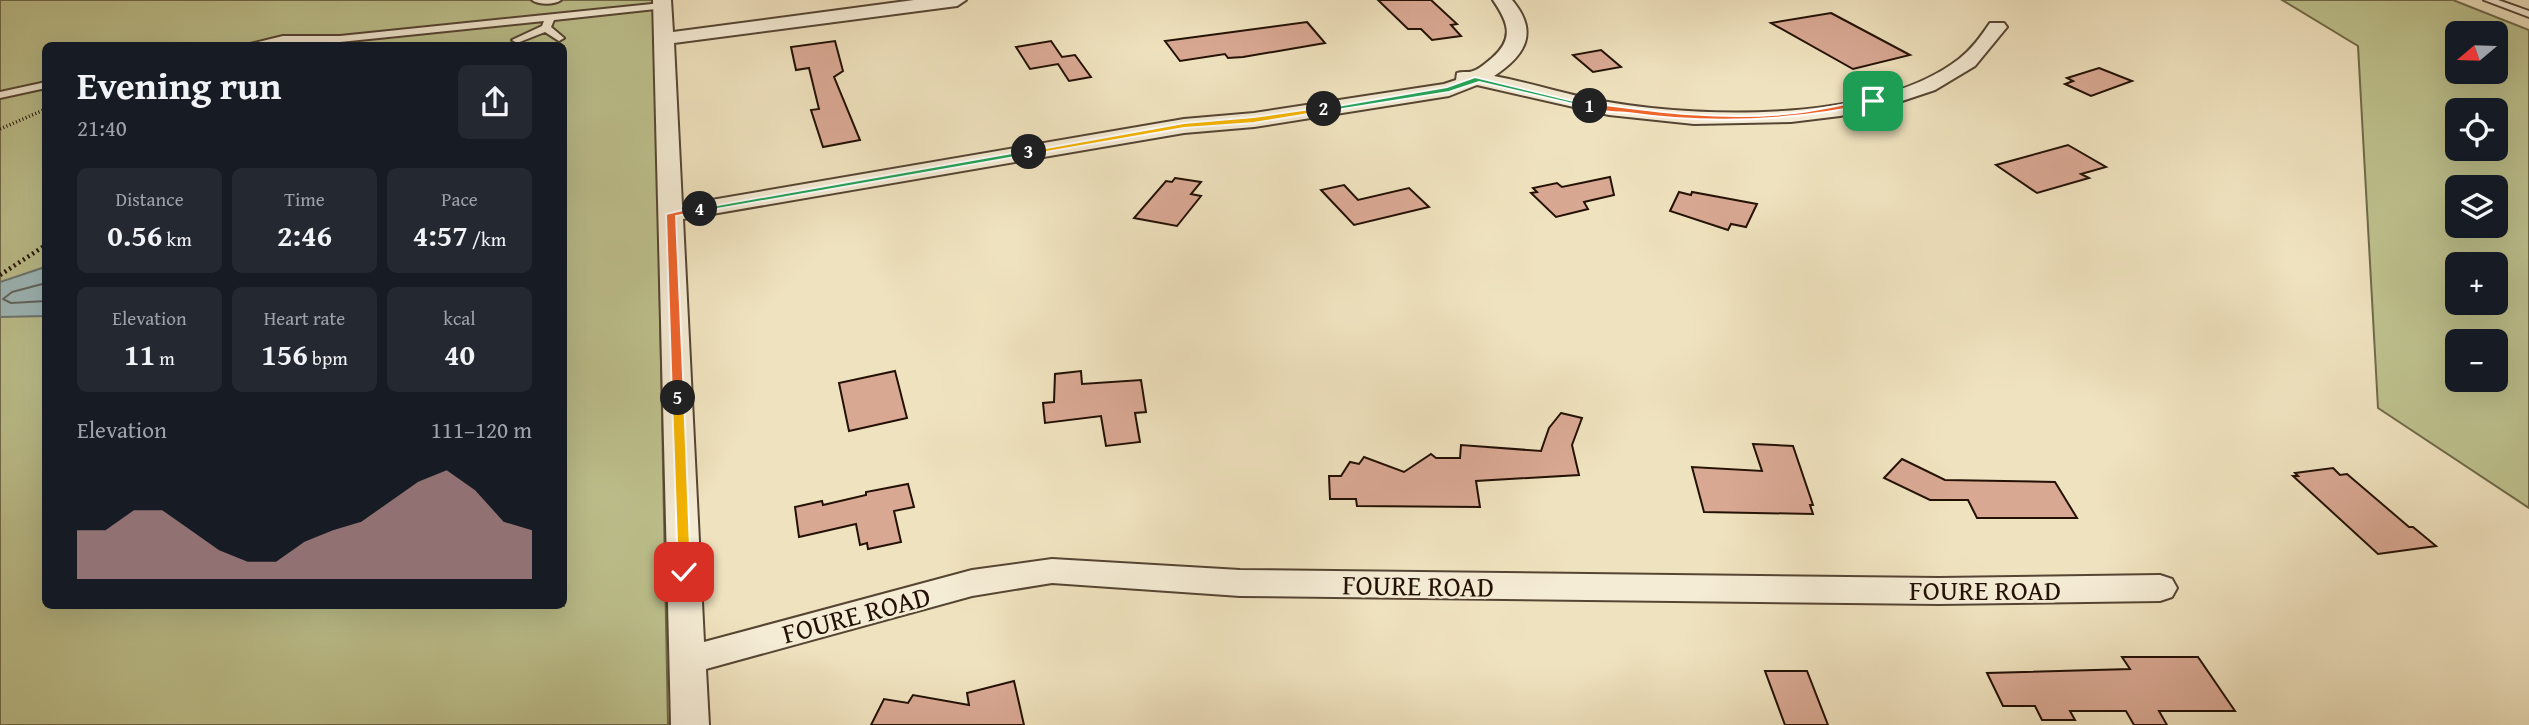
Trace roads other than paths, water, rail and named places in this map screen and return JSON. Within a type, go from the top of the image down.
[{"type":"street","points":[[662,39],[957,0]]},
{"type":"street","points":[[671,214],[1184,126],[1254,120],[1437,92],[1478,79],[1512,50],[1520,33],[1517,17],[1502,0]]},
{"type":"street","points":[[662,3],[690,725]]},
{"type":"street","points":[[1478,79],[1572,102],[1636,113],[1703,119],[1786,117],[1862,104],[1934,82],[1973,57],[1997,27]]},
{"type":"street","name":"FOURE ROAD","points":[[688,660],[972,583],[1052,571],[1240,583],[1939,591],[2160,587]]},
{"type":"lane","points":[[537,0],[556,0]]},
{"type":"lane","points":[[2489,0],[2529,14]]},
{"type":"lane","points":[[268,42],[283,39],[341,39],[550,18],[662,3]]},
{"type":"lane","points":[[517,40],[545,28],[550,18]]},
{"type":"lane","points":[[545,28],[559,38]]},
{"type":"lane","points":[[0,95],[42,86]]},
{"type":"water","points":[[42,268],[42,316],[0,317],[0,282]]}]
